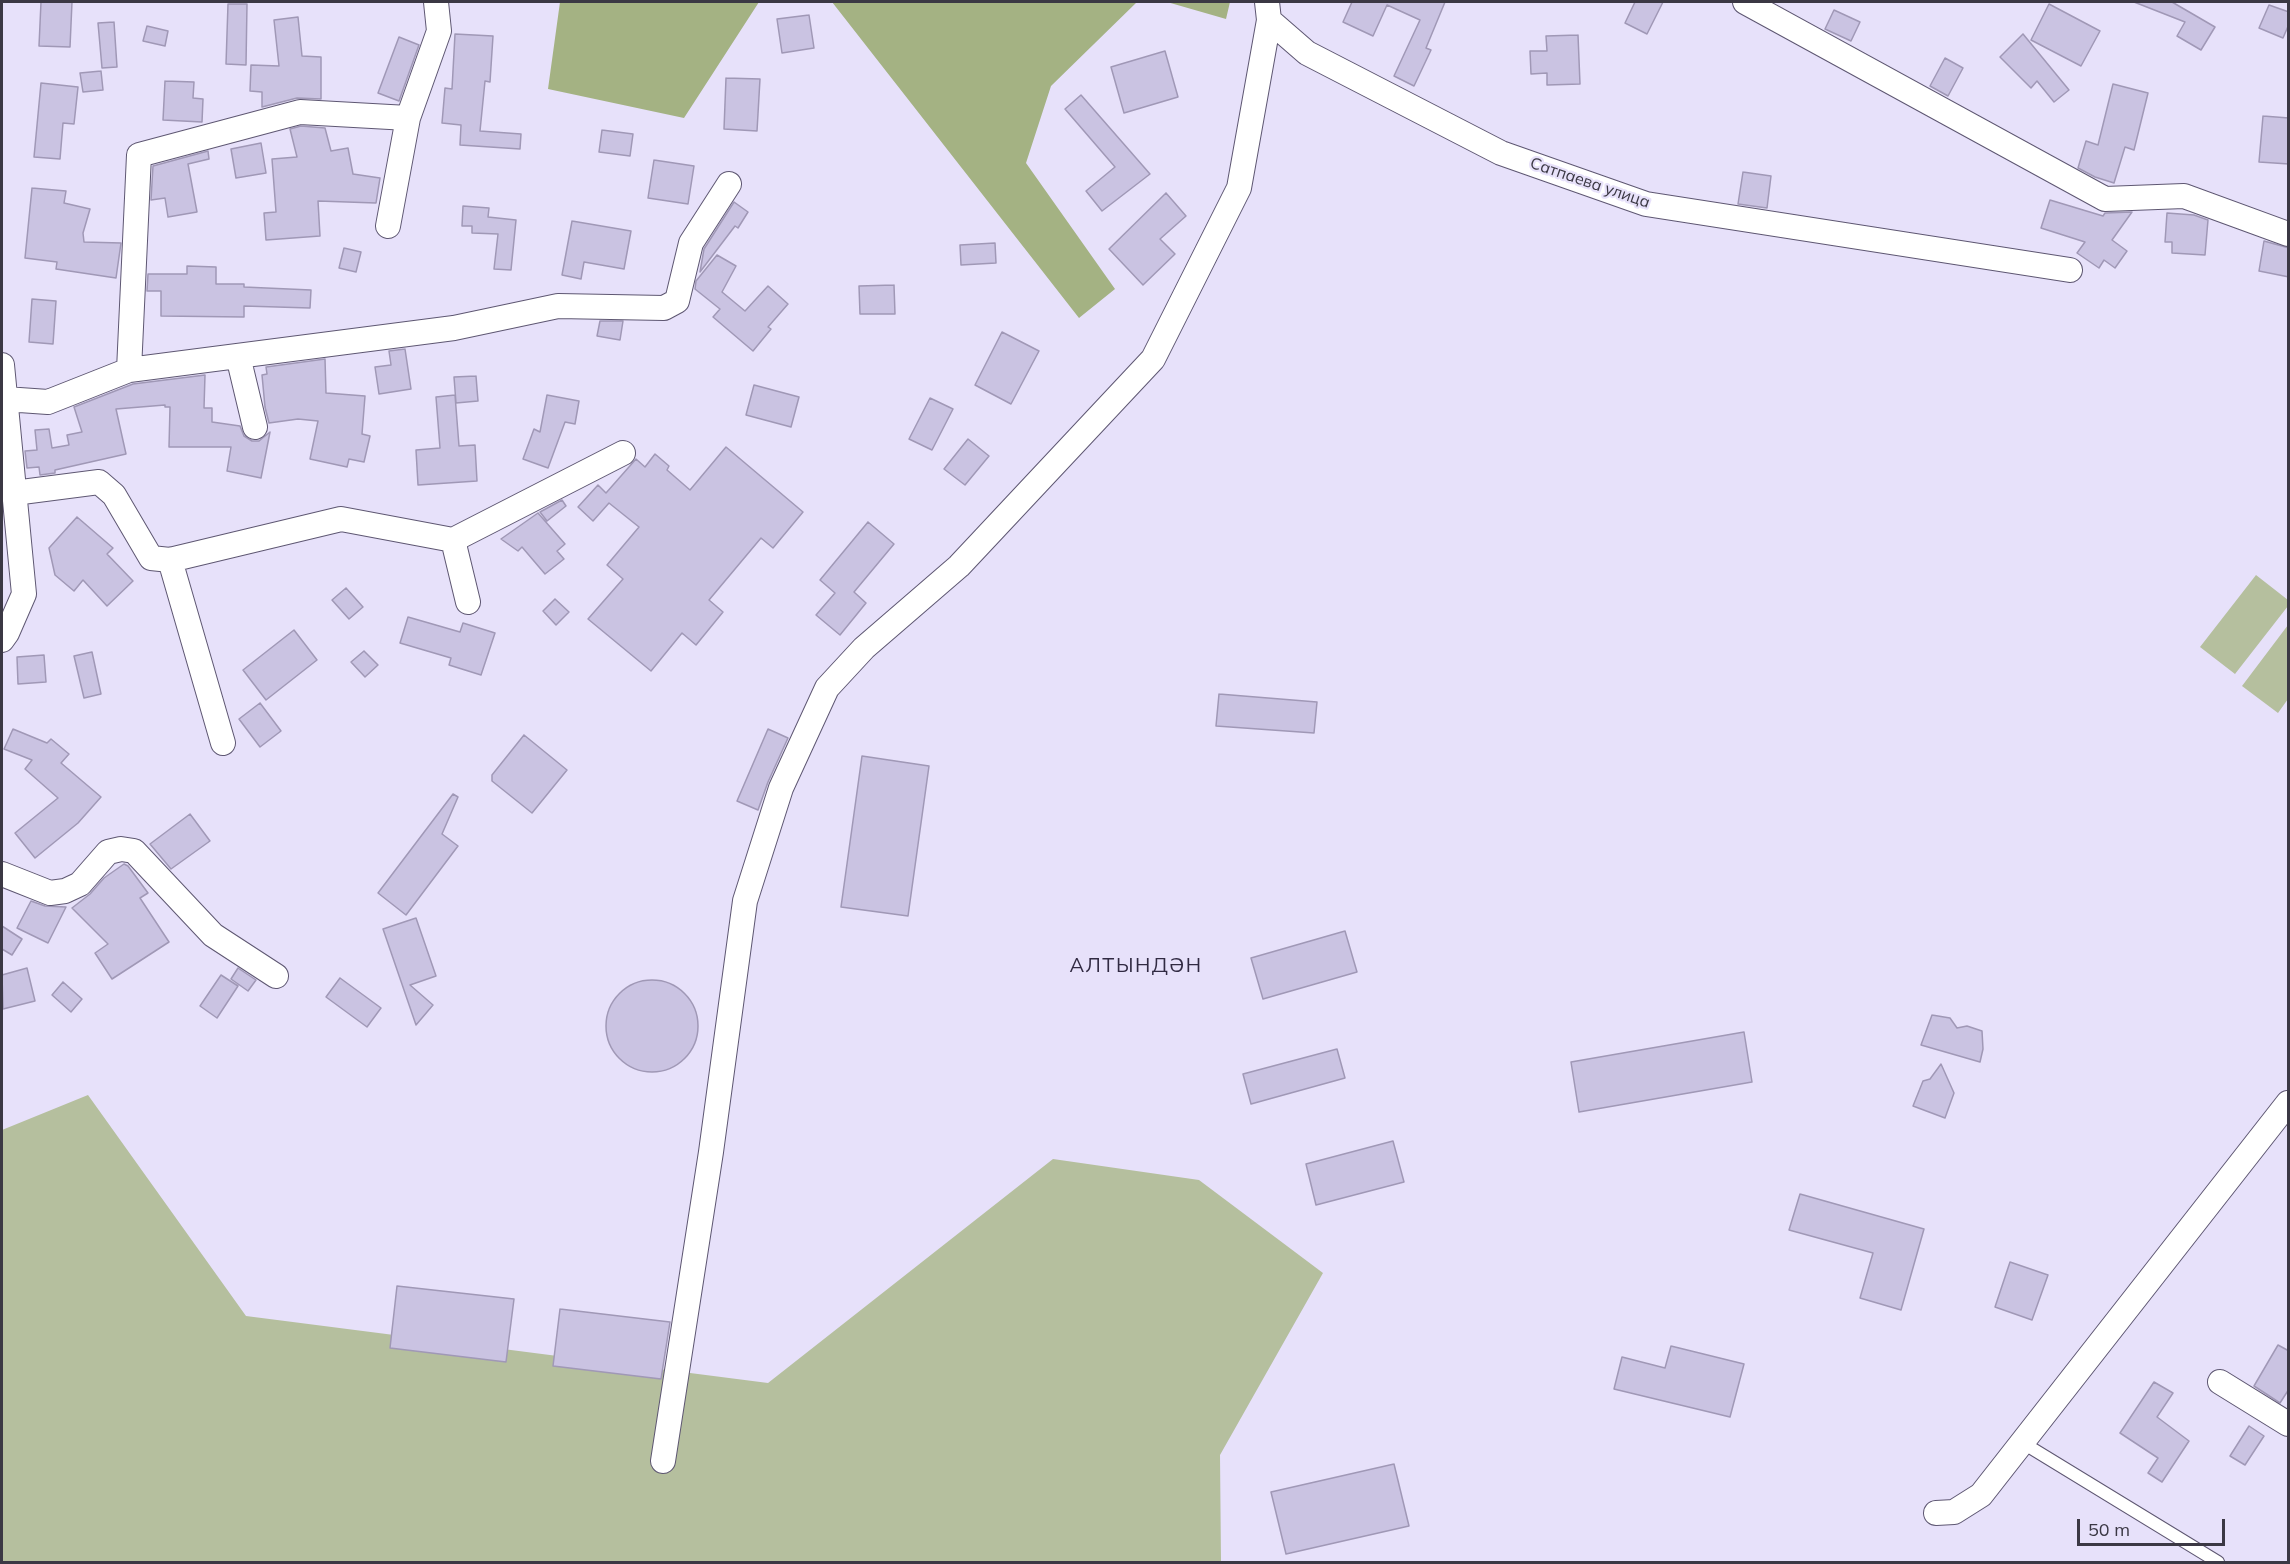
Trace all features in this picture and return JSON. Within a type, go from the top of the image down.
[{"type":"street","points":[[388,226],[408,118],[439,31],[436,2]]},
{"type":"street","points":[[1745,2],[2105,199],[2184,196],[2289,234]]},
{"type":"street","points":[[663,1461],[711,1152],[745,901],[781,788],[827,688],[864,648],[959,566],[1153,359],[1239,188],[1268,11]]},
{"type":"street","name":"Сатпаева улица","points":[[1268,11],[1307,53],[1501,153],[1646,204],[2070,270]]},
{"type":"street","points":[[129,370],[140,155],[300,112],[408,118]]},
{"type":"street","points":[[5,399],[48,402],[129,370],[454,328],[558,306],[664,308],[677,301],[691,243],[729,184]]},
{"type":"street","points":[[238,356],[255,427]]},
{"type":"street","points":[[2,365],[24,594],[2,640]]},
{"type":"street","points":[[14,493],[99,482],[114,495],[151,558],[170,560],[341,519],[453,540],[623,453]]},
{"type":"street","points":[[453,540],[468,602]]},
{"type":"street","points":[[170,560],[223,743]]},
{"type":"street","points":[[2,874],[50,893],[65,891],[80,884],[108,852],[121,849],[134,851],[213,935],[276,976]]},
{"type":"street","points":[[1936,1513],[1954,1512],[1981,1495],[2289,1103]]},
{"type":"street","points":[[2220,1382],[2289,1424]]},
{"type":"lane","points":[[2023,1443],[2218,1563]]},
{"type":"green space","points":[[560,2],[759,2],[684,118],[548,89]]},
{"type":"green space","points":[[832,2],[1137,2],[1051,86],[1026,163],[1115,289],[1079,318]]},
{"type":"green space","points":[[1167,2],[1230,2],[1226,19]]},
{"type":"green space","points":[[2256,575],[2288,600],[2288,606],[2235,674],[2200,647]]},
{"type":"green space","points":[[2288,625],[2288,699],[2278,713],[2242,686]]},
{"type":"green space","points":[[88,1095],[246,1316],[768,1383],[1053,1159],[1199,1180],[1323,1273],[1220,1455],[1221,1562],[2,1562],[2,1130]]},
{"type":"building","points":[[41,2],[72,2],[70,47],[39,46]]},
{"type":"building","points":[[1352,2],[1445,2],[1426,48],[1431,50],[1414,86],[1394,76],[1420,20],[1387,5],[1373,36],[1343,22]]},
{"type":"building","points":[[1635,2],[1663,2],[1647,34],[1625,23]]},
{"type":"building","points":[[2134,2],[2172,2],[2215,27],[2201,50],[2177,36],[2185,22]]},
{"type":"building","points":[[228,4],[247,4],[246,65],[226,64]]},
{"type":"building","points":[[2049,4],[2100,31],[2081,66],[2031,40]]},
{"type":"building","points":[[2269,5],[2289,12],[2289,24],[2283,38],[2259,28]]},
{"type":"building","points":[[1834,10],[1860,22],[1851,41],[1825,29]]},
{"type":"building","points":[[809,15],[814,48],[782,53],[777,19]]},
{"type":"building","points":[[298,17],[302,56],[321,57],[321,99],[297,98],[262,107],[262,92],[250,91],[251,65],[279,66],[274,20]]},
{"type":"building","points":[[114,22],[117,67],[102,68],[98,23]]},
{"type":"building","points":[[147,26],[168,31],[165,46],[143,41]]},
{"type":"building","points":[[455,34],[493,36],[490,82],[485,81],[480,131],[521,134],[520,149],[460,145],[461,125],[442,123],[445,88],[452,89]]},
{"type":"building","points":[[2023,34],[2069,90],[2054,102],[2037,81],[2031,88],[2000,57]]},
{"type":"building","points":[[1578,35],[1580,84],[1547,85],[1547,73],[1531,74],[1530,51],[1547,51],[1546,36]]},
{"type":"building","points":[[399,37],[419,45],[399,101],[378,93]]},
{"type":"building","points":[[1165,51],[1178,97],[1124,113],[1111,67]]},
{"type":"building","points":[[1945,58],[1963,68],[1948,96],[1930,86]]},
{"type":"building","points":[[101,71],[103,90],[83,92],[80,73]]},
{"type":"building","points":[[726,78],[760,79],[757,131],[724,129]]},
{"type":"building","points":[[165,81],[194,82],[193,98],[203,99],[202,122],[163,120]]},
{"type":"building","points":[[41,83],[78,87],[74,124],[63,123],[60,159],[34,157]]},
{"type":"building","points":[[2113,84],[2148,93],[2134,150],[2125,147],[2114,183],[2078,168],[2086,141],[2098,145]]},
{"type":"building","points":[[1081,95],[1150,174],[1102,211],[1086,191],[1115,167],[1065,109]]},
{"type":"building","points":[[2263,116],[2289,118],[2289,164],[2259,162]]},
{"type":"building","points":[[301,126],[325,128],[331,151],[348,148],[353,174],[380,178],[376,203],[318,201],[320,236],[266,240],[264,213],[276,212],[272,159],[297,157],[290,129]]},
{"type":"building","points":[[602,130],[633,134],[630,156],[599,152]]},
{"type":"building","points":[[261,143],[266,173],[236,178],[231,149]]},
{"type":"building","points":[[208,151],[209,159],[188,164],[197,212],[168,217],[165,198],[151,200],[153,166]]},
{"type":"building","points":[[654,160],[694,166],[688,204],[648,198]]},
{"type":"building","points":[[1743,172],[1771,176],[1767,208],[1738,204]]},
{"type":"building","points":[[32,188],[66,191],[64,203],[90,209],[83,233],[84,242],[121,243],[116,278],[56,269],[57,262],[25,258]]},
{"type":"building","points":[[1166,193],[1186,216],[1160,239],[1175,254],[1143,285],[1109,249]]},
{"type":"building","points":[[2050,200],[2103,216],[2105,213],[2132,212],[2112,240],[2127,251],[2115,268],[2104,260],[2099,268],[2077,253],[2085,242],[2041,228]]},
{"type":"building","points":[[734,202],[748,212],[738,228],[735,226],[700,272],[704,249]]},
{"type":"building","points":[[463,206],[489,208],[488,217],[516,220],[511,270],[494,269],[498,234],[472,233],[472,226],[462,226]]},
{"type":"building","points":[[2167,213],[2194,215],[2208,220],[2205,255],[2172,253],[2172,242],[2165,242]]},
{"type":"building","points":[[572,221],[631,231],[624,269],[584,262],[581,279],[562,275]]},
{"type":"building","points":[[2264,241],[2289,248],[2289,277],[2259,271]]},
{"type":"building","points":[[995,243],[996,263],[961,265],[960,245]]},
{"type":"building","points":[[344,248],[361,252],[356,272],[339,268]]},
{"type":"building","points":[[717,255],[736,266],[722,292],[745,311],[768,286],[788,304],[768,327],[771,329],[753,351],[713,317],[720,309],[695,289],[696,281]]},
{"type":"building","points":[[187,266],[216,267],[216,284],[311,290],[310,308],[244,306],[244,317],[161,316],[161,291],[147,291],[148,274],[187,274]]},
{"type":"building","points":[[894,285],[895,314],[860,314],[859,286]]},
{"type":"building","points":[[32,299],[56,301],[53,344],[29,342]]},
{"type":"building","points":[[600,321],[623,321],[620,340],[597,336]]},
{"type":"building","points":[[1002,332],[1039,351],[1011,404],[975,385]]},
{"type":"building","points":[[405,349],[411,389],[379,394],[375,367],[391,365],[389,351]]},
{"type":"building","points":[[325,359],[326,393],[365,396],[362,434],[370,436],[364,462],[349,459],[347,467],[310,459],[318,421],[298,419],[269,423],[265,407],[262,375],[267,374],[266,367]]},
{"type":"building","points":[[205,375],[204,408],[212,408],[212,422],[240,426],[244,436],[252,441],[259,441],[270,432],[261,478],[227,471],[231,447],[169,447],[170,407],[165,407],[165,405],[116,409],[126,454],[55,470],[55,473],[40,475],[39,467],[27,468],[25,451],[37,450],[35,430],[49,429],[52,448],[69,445],[67,435],[82,432],[74,407],[133,384]]},
{"type":"building","points":[[476,376],[478,401],[456,403],[454,377]]},
{"type":"building","points":[[754,385],[799,397],[791,427],[746,415]]},
{"type":"building","points":[[455,395],[459,446],[475,445],[477,481],[418,485],[416,450],[440,448],[436,397]]},
{"type":"building","points":[[547,395],[579,401],[575,424],[565,422],[548,468],[523,459],[534,429],[540,432]]},
{"type":"building","points":[[930,398],[953,409],[932,450],[909,439]]},
{"type":"building","points":[[968,439],[989,456],[965,485],[944,469]]},
{"type":"building","points":[[726,447],[803,512],[773,548],[761,538],[709,600],[723,612],[696,645],[682,633],[651,671],[588,619],[623,579],[607,565],[639,527],[609,503],[593,521],[578,507],[598,485],[606,493],[636,459],[645,467],[655,454],[669,466],[667,470],[690,490]]},
{"type":"building","points":[[562,500],[566,506],[547,521],[540,512]]},
{"type":"building","points":[[538,513],[565,544],[557,551],[564,559],[545,574],[522,547],[518,551],[501,539]]},
{"type":"building","points":[[77,517],[113,548],[107,554],[133,581],[107,606],[83,580],[74,591],[55,575],[49,548]]},
{"type":"building","points":[[868,522],[894,544],[854,592],[866,603],[840,635],[816,615],[835,593],[820,580]]},
{"type":"building","points":[[346,588],[363,607],[349,619],[332,600]]},
{"type":"building","points":[[555,599],[569,612],[556,625],[543,611]]},
{"type":"building","points":[[408,617],[460,632],[463,623],[495,633],[481,675],[449,665],[451,658],[400,643]]},
{"type":"building","points":[[294,630],[317,660],[266,700],[243,670]]},
{"type":"building","points":[[364,651],[378,665],[365,677],[351,662]]},
{"type":"building","points":[[92,652],[101,694],[84,698],[74,656]]},
{"type":"building","points":[[44,655],[46,682],[18,684],[17,657]]},
{"type":"building","points":[[1219,694],[1317,702],[1314,733],[1216,726]]},
{"type":"building","points":[[260,703],[281,731],[260,747],[239,719]]},
{"type":"building","points":[[13,729],[47,743],[51,739],[69,754],[61,763],[101,797],[78,823],[35,858],[15,833],[58,798],[25,769],[32,760],[4,749]]},
{"type":"building","points":[[768,729],[788,738],[758,810],[737,801]]},
{"type":"building","points":[[524,735],[567,770],[532,813],[492,781],[492,775]]},
{"type":"building","points":[[862,756],[929,766],[908,916],[841,907]]},
{"type":"building","points":[[453,794],[458,797],[442,834],[458,846],[406,915],[378,893]]},
{"type":"building","points":[[190,814],[210,841],[171,869],[150,844]]},
{"type":"building","points":[[124,864],[128,866],[148,893],[140,898],[169,942],[112,979],[95,953],[108,944],[72,908],[90,894],[104,878]]},
{"type":"building","points":[[31,901],[45,906],[66,907],[48,943],[17,928]]},
{"type":"building","points":[[416,918],[436,976],[410,985],[433,1005],[416,1025],[383,929]]},
{"type":"building","points":[[2,926],[22,939],[12,955],[2,949]]},
{"type":"building","points":[[1345,931],[1357,972],[1263,999],[1251,958]]},
{"type":"building","points":[[27,968],[35,1001],[3,1009],[2,975]]},
{"type":"building","points":[[238,968],[256,980],[248,991],[231,979]]},
{"type":"building","points":[[221,975],[238,986],[217,1018],[200,1006]]},
{"type":"building","points":[[340,978],[381,1008],[367,1027],[326,997]]},
{"type":"building","points":[[652,980],[670,984],[684,994],[694,1008],[698,1026],[694,1044],[684,1058],[670,1068],[652,1072],[634,1068],[620,1058],[610,1044],[606,1026],[610,1008],[620,994],[634,984]]},
{"type":"building","points":[[63,982],[82,999],[71,1012],[52,995]]},
{"type":"building","points":[[1932,1015],[1950,1018],[1957,1028],[1967,1026],[1982,1031],[1983,1049],[1980,1062],[1921,1045]]},
{"type":"building","points":[[1744,1032],[1752,1082],[1579,1112],[1571,1062]]},
{"type":"building","points":[[1337,1049],[1345,1078],[1251,1104],[1243,1074]]},
{"type":"building","points":[[1941,1064],[1954,1093],[1945,1118],[1913,1106],[1923,1081],[1930,1079]]},
{"type":"building","points":[[1393,1141],[1404,1182],[1316,1205],[1306,1164]]},
{"type":"building","points":[[1800,1194],[1924,1229],[1901,1310],[1860,1298],[1873,1253],[1789,1230]]},
{"type":"building","points":[[2010,1262],[2048,1275],[2032,1320],[1995,1307]]},
{"type":"building","points":[[397,1286],[514,1299],[506,1362],[390,1348]]},
{"type":"building","points":[[560,1309],[670,1322],[661,1379],[553,1366]]},
{"type":"building","points":[[2278,1345],[2289,1351],[2289,1389],[2280,1403],[2254,1386]]},
{"type":"building","points":[[1671,1346],[1744,1364],[1730,1417],[1614,1389],[1622,1357],[1665,1368]]},
{"type":"building","points":[[2154,1382],[2173,1393],[2157,1417],[2189,1441],[2162,1482],[2148,1473],[2158,1458],[2120,1433]]},
{"type":"building","points":[[2249,1426],[2264,1436],[2245,1465],[2230,1456]]},
{"type":"building","points":[[1394,1464],[1409,1526],[1286,1554],[1271,1492]]},
{"type":"district","name":"АЛТЫНДӘН","points":[[1136,966]]}]
